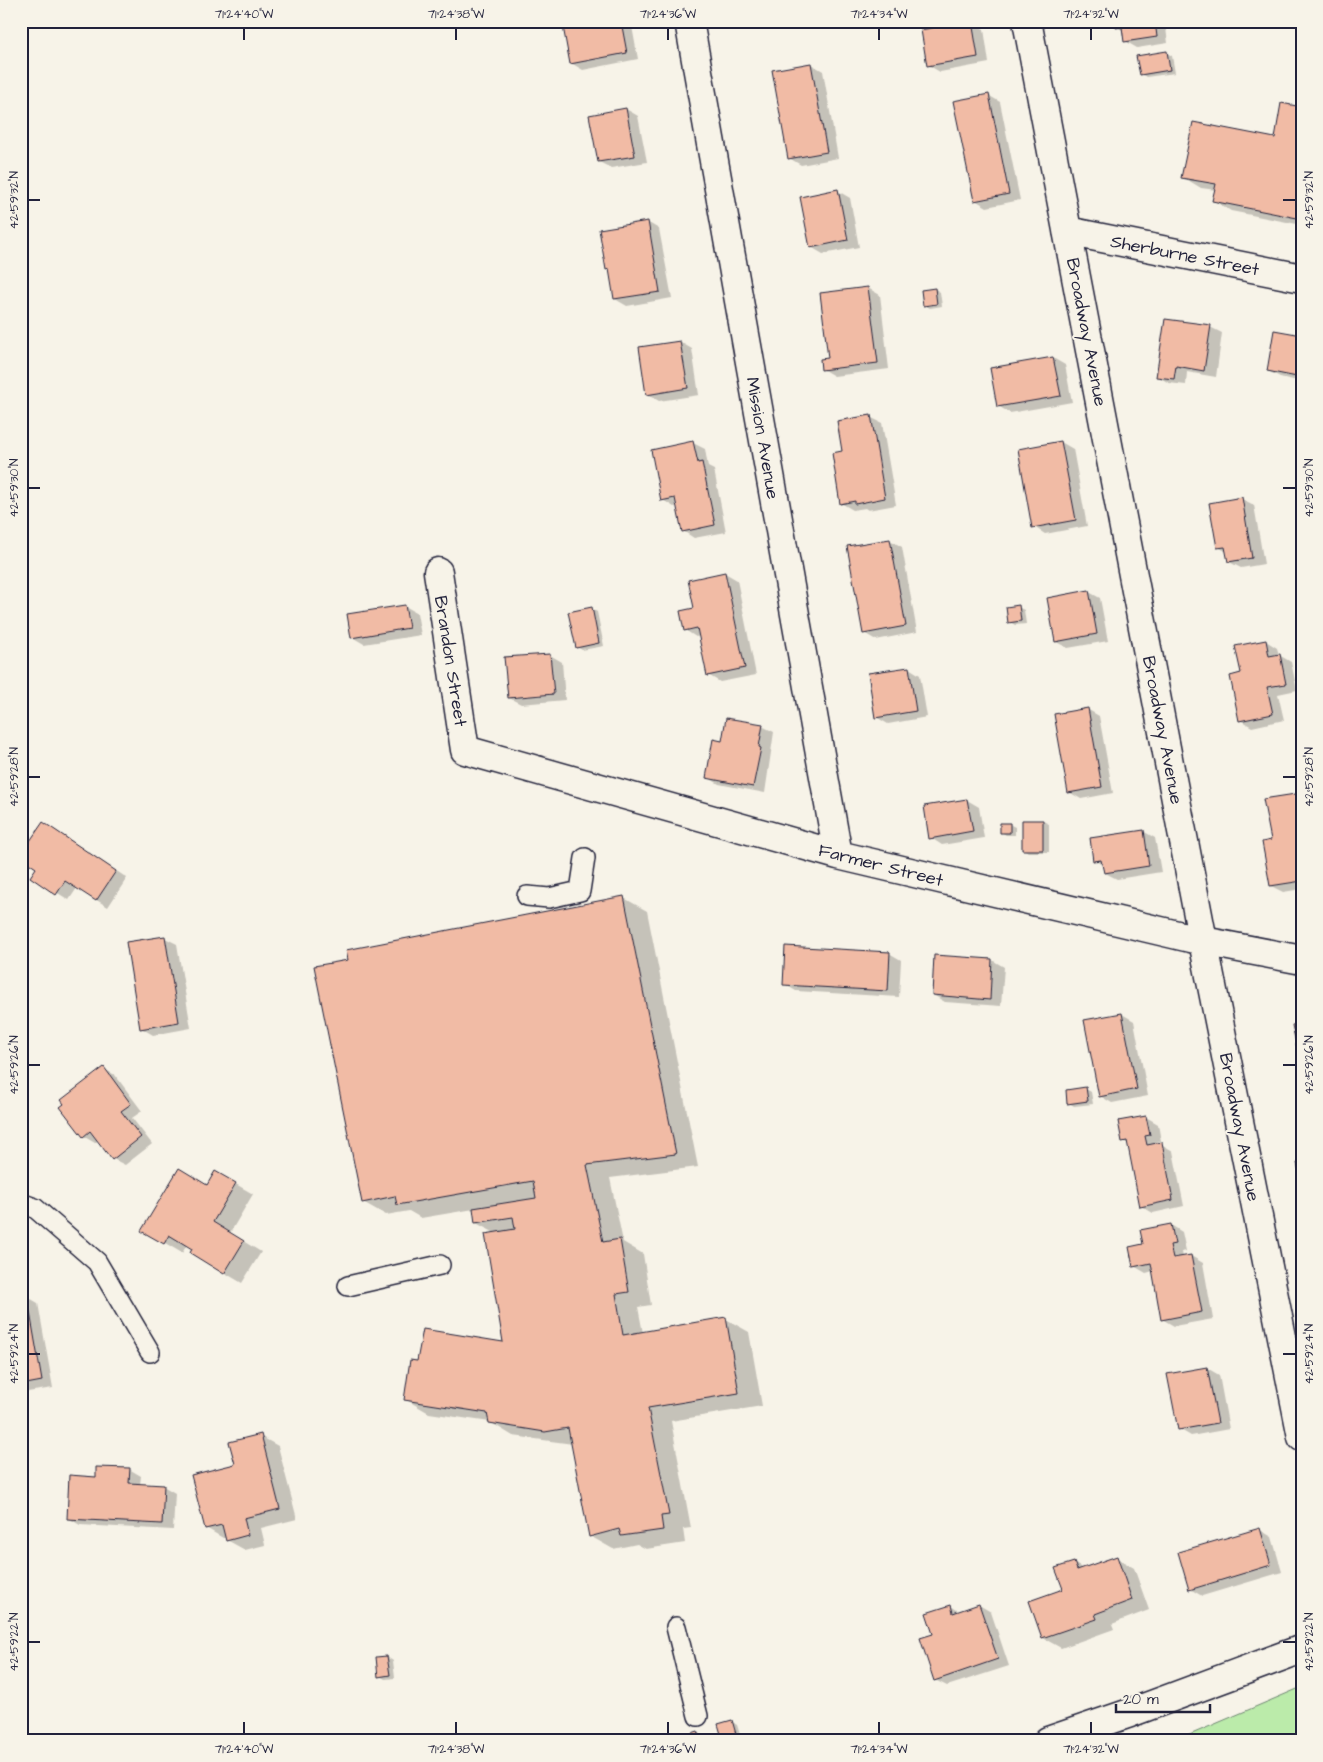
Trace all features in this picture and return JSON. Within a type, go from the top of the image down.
[{"type":"street","name":"Mission Avenue","points":[[689,21],[838,855]]},
{"type":"street","name":"Broadway Avenue","points":[[1027,21],[1203,942],[1302,1438]]},
{"type":"street","name":"Sherburne Street","points":[[1068,231],[1302,278]]},
{"type":"street","name":"Brandon Street","points":[[438,572],[465,750]]},
{"type":"street","name":"Farmer Street","points":[[465,750],[838,855],[1203,942],[1302,960]]},
{"type":"street","points":[[1048,1741],[1130,1713],[1302,1649]]},
{"type":"lane","points":[[527,896],[548,898],[580,890],[585,858]]},
{"type":"lane","points":[[21,1203],[35,1208],[97,1262],[150,1352]]},
{"type":"lane","points":[[348,1286],[440,1264]]},
{"type":"lane","points":[[676,1626],[698,1716]]},
{"type":"green space","points":[[1302,1687],[1302,1741],[1173,1741],[1180,1739]]},
{"type":"building","points":[[562,21],[621,21],[627,53],[570,64]]},
{"type":"building","points":[[972,21],[978,57],[927,66],[921,30]]},
{"type":"building","points":[[1115,21],[1155,21],[1157,37],[1124,42],[1122,27],[1116,28]]},
{"type":"building","points":[[1167,51],[1170,70],[1140,75],[1136,56]]},
{"type":"building","points":[[811,63],[827,152],[788,159],[772,70]]},
{"type":"building","points":[[989,94],[1009,194],[974,201],[953,101]]},
{"type":"building","points":[[1281,103],[1302,107],[1302,192],[1297,218],[1212,201],[1216,184],[1181,178],[1193,122],[1275,138]]},
{"type":"building","points":[[626,108],[635,156],[598,162],[589,115]]},
{"type":"building","points":[[838,189],[848,240],[810,248],[800,197]]},
{"type":"building","points":[[648,221],[660,292],[614,299],[609,269],[606,270],[599,229]]},
{"type":"building","points":[[868,287],[878,363],[821,370],[820,359],[828,358],[820,293]]},
{"type":"building","points":[[935,288],[937,304],[923,306],[921,290]]},
{"type":"building","points":[[1165,319],[1211,325],[1204,371],[1176,366],[1174,379],[1156,377]]},
{"type":"building","points":[[1274,330],[1302,335],[1302,378],[1267,371]]},
{"type":"building","points":[[680,341],[688,388],[646,395],[639,347]]},
{"type":"building","points":[[1053,357],[1061,396],[997,407],[990,368]]},
{"type":"building","points":[[871,415],[885,498],[855,504],[855,501],[840,504],[832,453],[842,451],[837,421]]},
{"type":"building","points":[[693,441],[698,463],[702,462],[715,525],[682,532],[675,498],[661,501],[651,450]]},
{"type":"building","points":[[1061,441],[1076,520],[1032,528],[1018,449]]},
{"type":"building","points":[[1242,497],[1252,558],[1228,562],[1225,547],[1217,548],[1209,503]]},
{"type":"building","points":[[890,539],[906,626],[863,634],[847,546]]},
{"type":"building","points":[[725,572],[745,668],[707,676],[697,628],[684,631],[680,611],[694,608],[688,580]]},
{"type":"building","points":[[1089,590],[1097,634],[1055,642],[1047,598]]},
{"type":"building","points":[[405,605],[409,628],[351,638],[347,614]]},
{"type":"building","points":[[1019,605],[1021,621],[1008,623],[1006,607]]},
{"type":"building","points":[[592,607],[599,643],[576,648],[568,612]]},
{"type":"building","points":[[1266,640],[1269,656],[1280,654],[1286,684],[1267,687],[1273,714],[1239,721],[1230,676],[1241,673],[1235,646]]},
{"type":"building","points":[[550,654],[554,694],[508,698],[504,657]]},
{"type":"building","points":[[909,667],[916,711],[875,718],[868,673]]},
{"type":"building","points":[[1088,708],[1102,787],[1068,793],[1054,714]]},
{"type":"building","points":[[726,718],[763,724],[759,747],[761,748],[753,787],[706,778],[713,739],[722,741]]},
{"type":"building","points":[[1302,793],[1302,881],[1270,886],[1262,842],[1271,840],[1263,799]]},
{"type":"building","points":[[967,799],[973,831],[929,839],[924,806]]},
{"type":"building","points":[[1022,820],[1043,820],[1043,850],[1022,850]]},
{"type":"building","points":[[43,822],[116,871],[96,901],[65,881],[56,895],[30,877],[36,868],[21,858],[21,854]]},
{"type":"building","points":[[1000,823],[1010,823],[1010,833],[1000,833]]},
{"type":"building","points":[[1144,830],[1149,866],[1104,873],[1101,860],[1093,861],[1090,838]]},
{"type":"building","points":[[624,896],[676,1154],[587,1165],[603,1242],[620,1239],[629,1292],[616,1294],[623,1335],[726,1317],[739,1393],[648,1408],[669,1515],[661,1516],[663,1530],[621,1536],[619,1529],[589,1537],[568,1428],[545,1432],[489,1423],[487,1413],[404,1400],[410,1360],[417,1361],[423,1329],[503,1342],[485,1234],[515,1229],[513,1217],[475,1223],[473,1208],[536,1198],[533,1181],[397,1205],[395,1196],[362,1203],[314,966],[348,960],[346,950]]},
{"type":"building","points":[[165,936],[179,1022],[140,1029],[126,942]]},
{"type":"building","points":[[785,946],[890,952],[888,991],[783,985]]},
{"type":"building","points":[[934,955],[992,959],[990,1000],[932,995]]},
{"type":"building","points":[[1122,1013],[1137,1089],[1099,1097],[1084,1020]]},
{"type":"building","points":[[1302,1023],[1302,1072],[1292,1025]]},
{"type":"building","points":[[104,1067],[131,1104],[121,1111],[141,1137],[112,1160],[90,1131],[83,1137],[60,1107],[64,1104],[61,1100]]},
{"type":"building","points":[[1086,1087],[1088,1101],[1067,1104],[1066,1090]]},
{"type":"building","points":[[1146,1116],[1150,1135],[1145,1136],[1147,1145],[1162,1142],[1173,1200],[1140,1207],[1127,1141],[1122,1142],[1118,1121]]},
{"type":"building","points":[[1302,1162],[1302,1186],[1297,1163]]},
{"type":"building","points":[[179,1168],[207,1185],[215,1171],[236,1183],[213,1222],[244,1241],[224,1274],[190,1253],[192,1249],[169,1235],[164,1244],[141,1231]]},
{"type":"building","points":[[1171,1224],[1175,1244],[1170,1245],[1173,1258],[1191,1255],[1202,1312],[1161,1320],[1151,1263],[1133,1267],[1129,1247],[1143,1244],[1140,1230]]},
{"type":"building","points":[[27,1295],[42,1381],[21,1385],[21,1296]]},
{"type":"building","points":[[1207,1367],[1218,1423],[1178,1430],[1167,1374]]},
{"type":"building","points":[[261,1434],[280,1509],[244,1518],[248,1535],[226,1541],[222,1525],[205,1529],[191,1475],[235,1464],[229,1442]]},
{"type":"building","points":[[96,1467],[130,1468],[129,1483],[164,1485],[162,1524],[67,1519],[69,1475],[96,1477]]},
{"type":"building","points":[[1260,1528],[1271,1565],[1189,1590],[1178,1552]]},
{"type":"building","points":[[1117,1556],[1132,1600],[1095,1614],[1097,1619],[1042,1638],[1029,1601],[1063,1589],[1055,1568],[1074,1562],[1077,1570]]},
{"type":"building","points":[[979,1604],[998,1659],[934,1681],[920,1638],[933,1634],[926,1613],[951,1605],[953,1613]]},
{"type":"building","points":[[387,1656],[390,1675],[378,1677],[376,1657]]},
{"type":"building","points":[[732,1720],[738,1741],[723,1741],[718,1724]]},
{"type":"building","points":[[698,1731],[702,1741],[668,1741]]},
{"type":"building","points":[[518,1734],[519,1741],[493,1741]]}]
